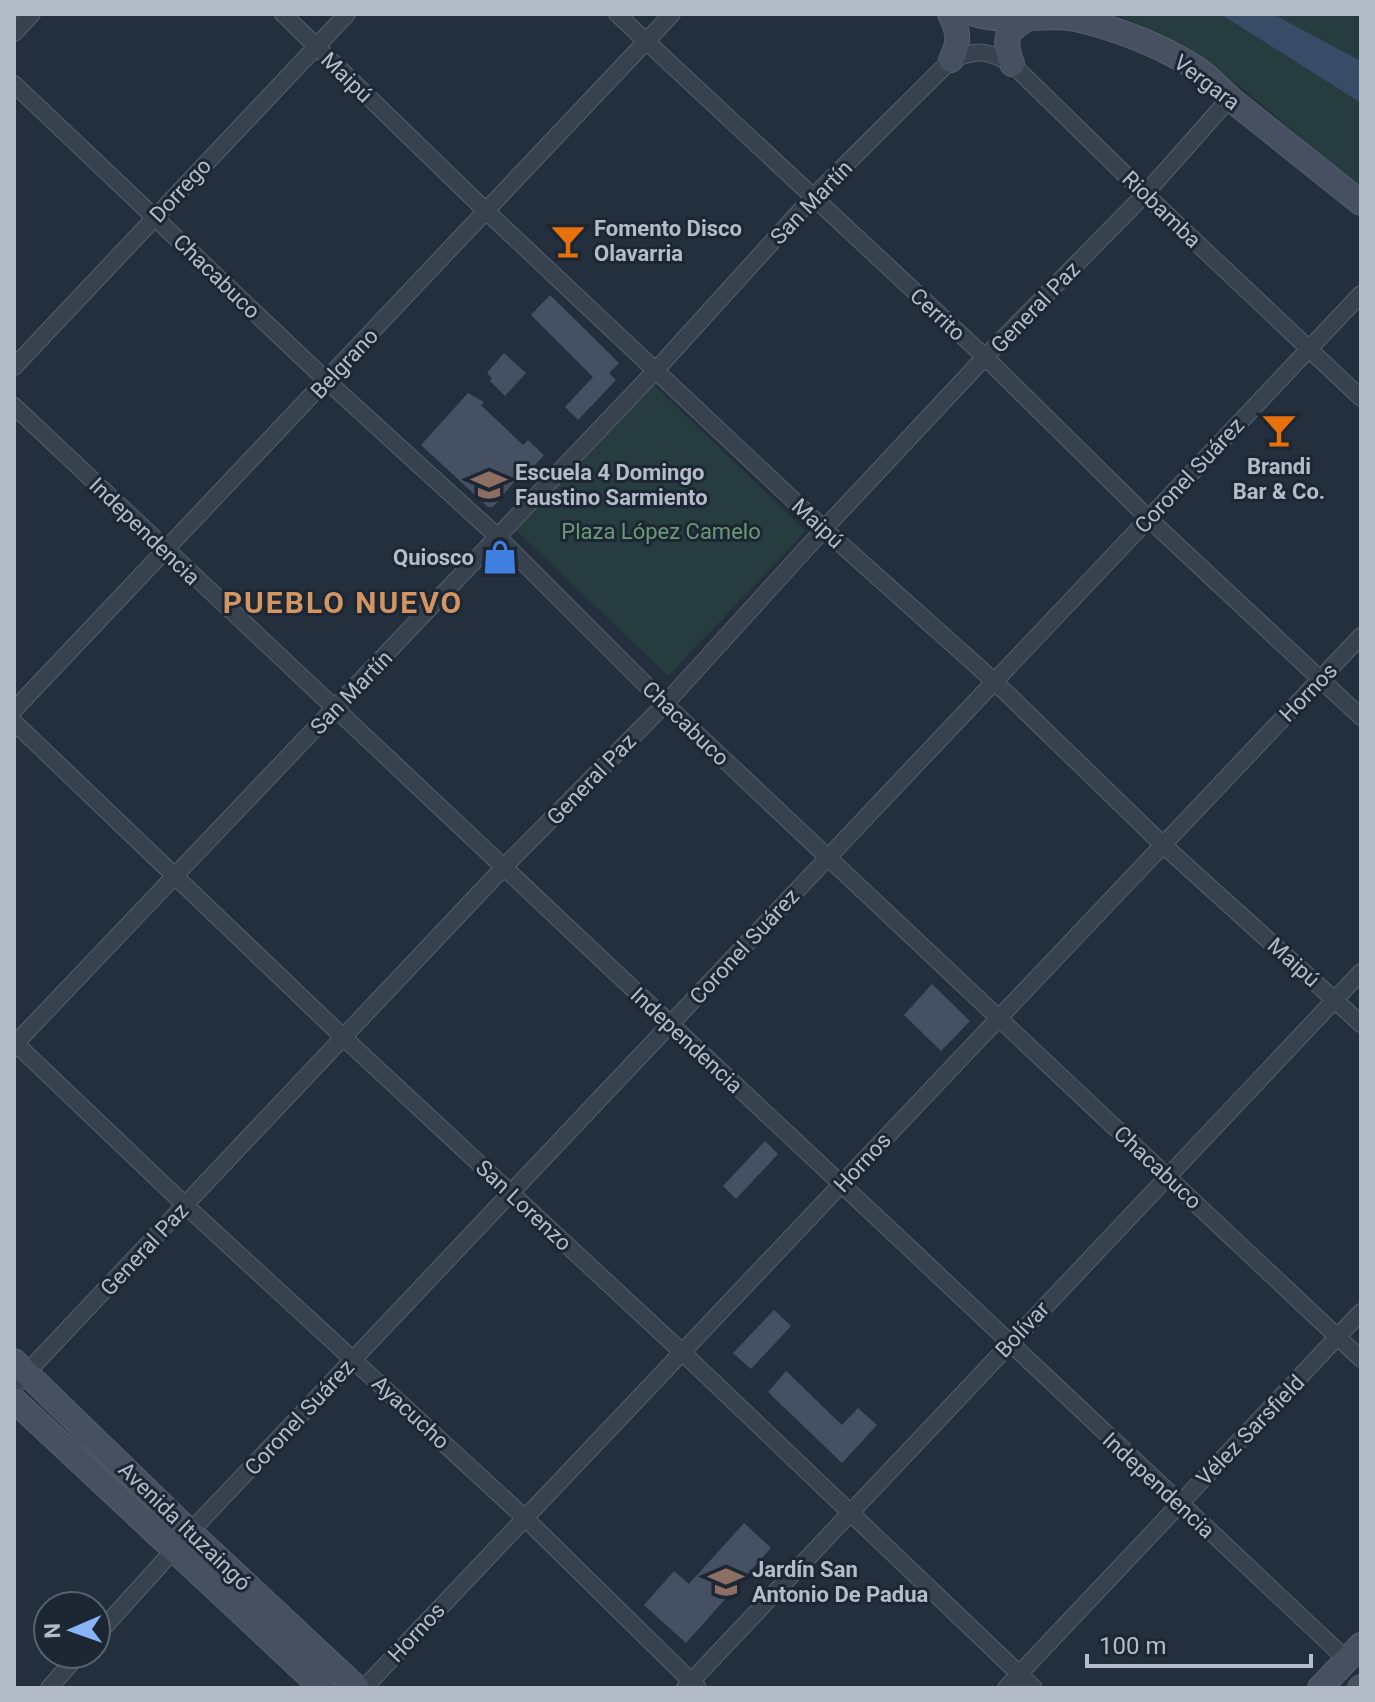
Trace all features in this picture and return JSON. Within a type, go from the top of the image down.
[{"type":"main road","points":[[950,14],[959,38],[951,60]]},
{"type":"main road","points":[[975,14],[1027,19]]},
{"type":"main road","points":[[1012,64],[1007,37],[1011,30],[1027,19]]},
{"type":"main road","name":"Vergara","points":[[1027,19],[1078,19],[1128,34],[1171,54],[1199,70],[1361,203]]},
{"type":"main road","name":"Avenida Ituzaingó","points":[[18,1374],[322,1688]]},
{"type":"main road","name":"Avenida Ituzaingó","points":[[14,1400],[357,1688]]},
{"type":"main road","points":[[1320,1688],[1356,1660]]},
{"type":"street","points":[[14,33],[32,14]]},
{"type":"street","name":"Maipú","points":[[283,14],[486,211],[824,529],[994,681],[1162,844],[1361,1024]]},
{"type":"street","name":"Dorrego","points":[[14,367],[347,14]]},
{"type":"street","name":"Cerrito","points":[[617,14],[985,357],[1148,518],[1361,717]]},
{"type":"street","name":"Belgrano","points":[[14,710],[672,14]]},
{"type":"street","name":"Riobamba","points":[[951,60],[967,53],[990,52],[1012,64],[1361,398]]},
{"type":"street","name":"San Martín","points":[[14,1043],[656,370],[812,198],[951,60]]},
{"type":"street","name":"Chacabuco","points":[[14,84],[327,381],[498,537],[665,704],[1361,1359]]},
{"type":"street","name":"General Paz","points":[[18,1374],[185,1205],[503,868],[665,704],[985,357],[1145,194],[1230,98]]},
{"type":"street","name":"Coronel Suárez","points":[[112,1618],[1361,294]]},
{"type":"street","name":"Independencia","points":[[14,406],[1179,1504],[1356,1660]]},
{"type":"street","name":"Hornos","points":[[364,1688],[1361,636]]},
{"type":"street","name":"San Lorenzo","points":[[14,722],[174,877],[682,1352],[1034,1688]]},
{"type":"street","name":"Bolívar","points":[[691,1686],[849,1512],[1361,972]]},
{"type":"street","name":"Ayacucho","points":[[14,1043],[525,1518],[691,1686]]},
{"type":"street","name":"Vélez Sarsfield","points":[[1006,1688],[1361,1312]]},
{"type":"street","points":[[49,1688],[65,1670]]},
{"type":"green space","points":[[1113,14],[1220,14],[1361,103],[1361,190],[1214,67],[1148,29]]},
{"type":"green space","points":[[1273,14],[1361,14],[1361,61]]},
{"type":"green space","name":"Plaza López Camelo","points":[[654,385],[806,531],[668,676],[516,530]]},
{"type":"water","points":[[1220,14],[1273,14],[1361,61],[1361,103]]},
{"type":"building","points":[[550,295],[619,363],[609,373],[616,380],[578,420],[565,407],[593,377],[531,315]]},
{"type":"building","points":[[504,353],[526,373],[505,396],[490,381],[492,378],[487,373]]},
{"type":"building","points":[[468,393],[484,402],[481,405],[523,445],[528,440],[544,455],[524,477],[521,474],[493,507],[488,507],[421,445]]},
{"type":"building","points":[[932,984],[970,1021],[941,1051],[904,1015]]},
{"type":"building","points":[[765,1141],[778,1154],[736,1199],[723,1186]]},
{"type":"building","points":[[774,1310],[791,1326],[751,1369],[733,1353]]},
{"type":"building","points":[[786,1371],[842,1425],[858,1408],[877,1425],[842,1463],[768,1392]]},
{"type":"building","points":[[744,1523],[771,1548],[686,1643],[644,1605],[674,1571],[689,1584]]},
{"type":"place","name":"Fomento Disco Olavarria","points":[[568,241]]},
{"type":"place","name":"Brandi Bar & Co.","points":[[1279,430]]},
{"type":"place","name":"Escuela 4 Domingo Faustino Sarmiento","points":[[489,485]]},
{"type":"place","name":"Quiosco","points":[[500,557]]},
{"type":"place","name":"Jardín San Antonio De Padua","points":[[726,1582]]},
{"type":"district","name":"PUEBLO NUEVO","points":[[343,603]]}]
